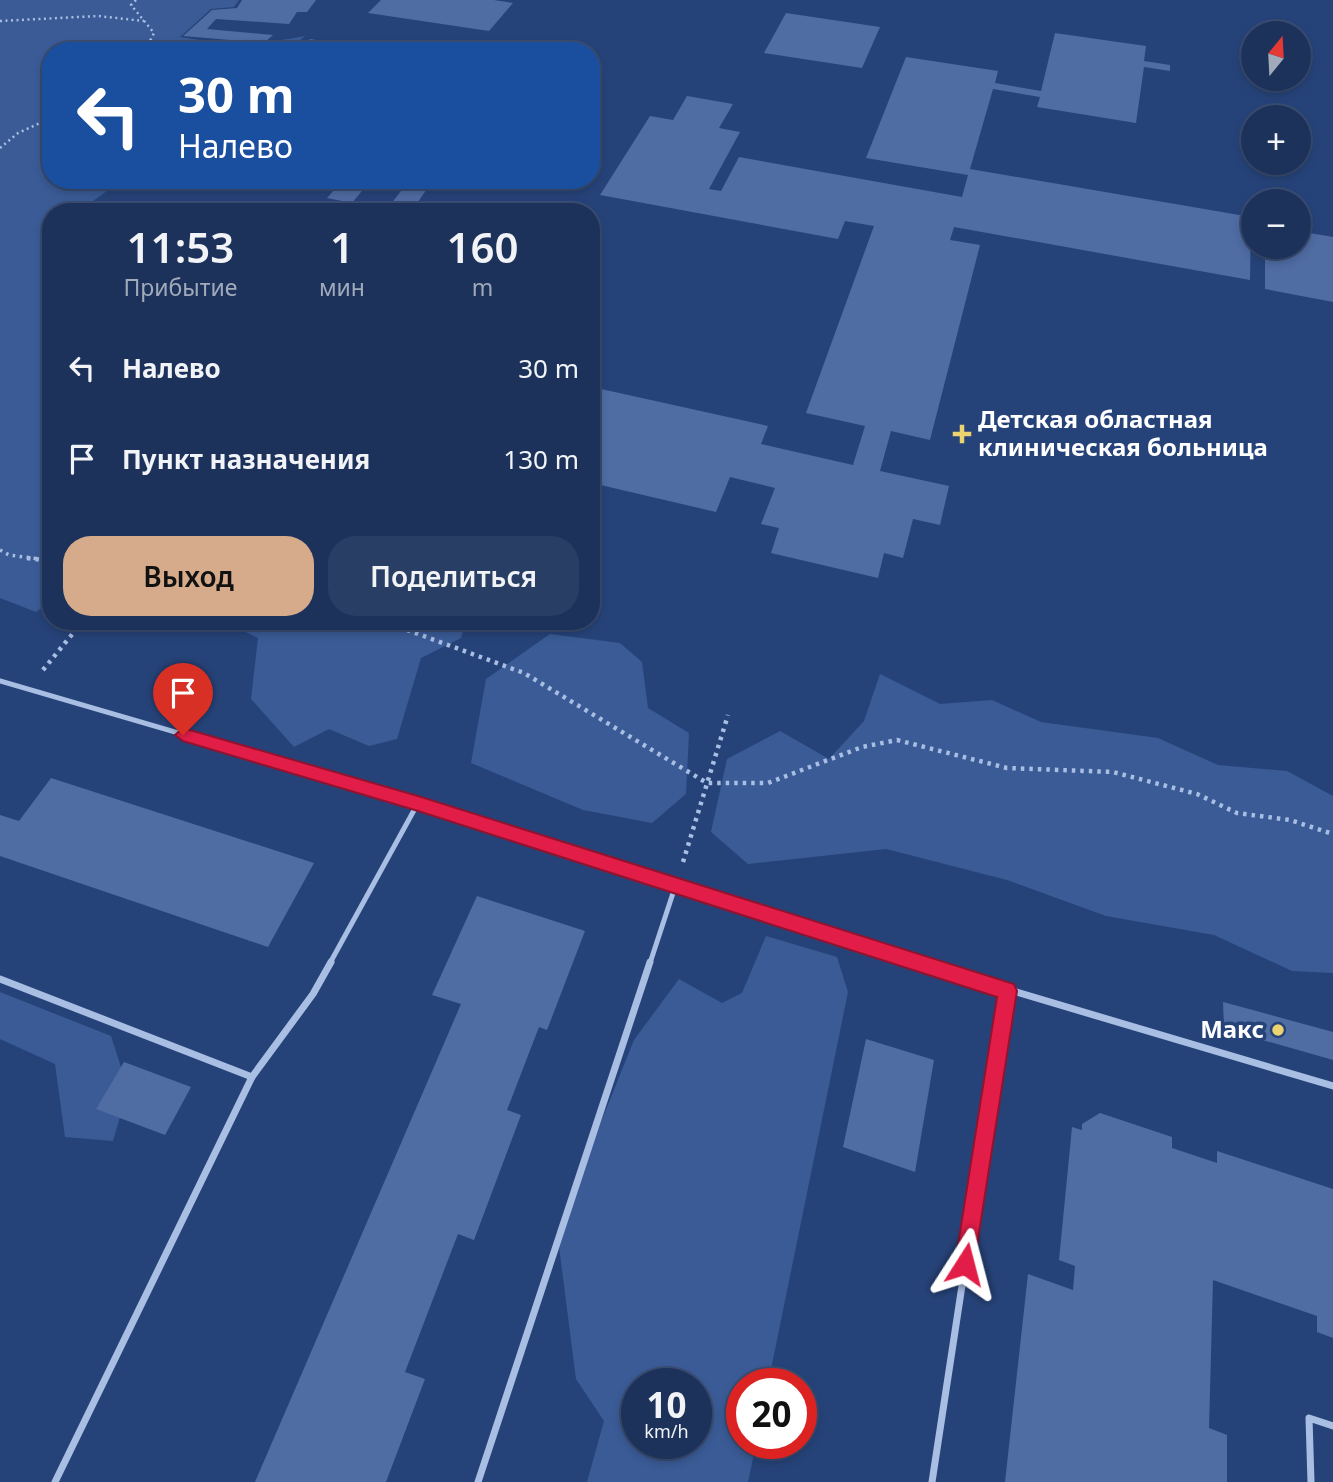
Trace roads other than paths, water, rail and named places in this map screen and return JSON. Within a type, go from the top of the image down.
[{"type":"lane","points":[[0,681],[418,803],[1007,991],[1333,1086]]},
{"type":"lane","points":[[55,1482],[252,1077],[313,994],[418,803]]},
{"type":"lane","points":[[478,1482],[675,887]]},
{"type":"lane","points":[[0,979],[252,1077]]},
{"type":"lane","points":[[932,1482],[1007,991]]},
{"type":"lane","points":[[1311,1482],[1309,1418],[1333,1426]]},
{"type":"place","name":"Детская областная клиническая больница","points":[[962,434]]},
{"type":"place","name":"Макс","points":[[1278,1030]]}]
